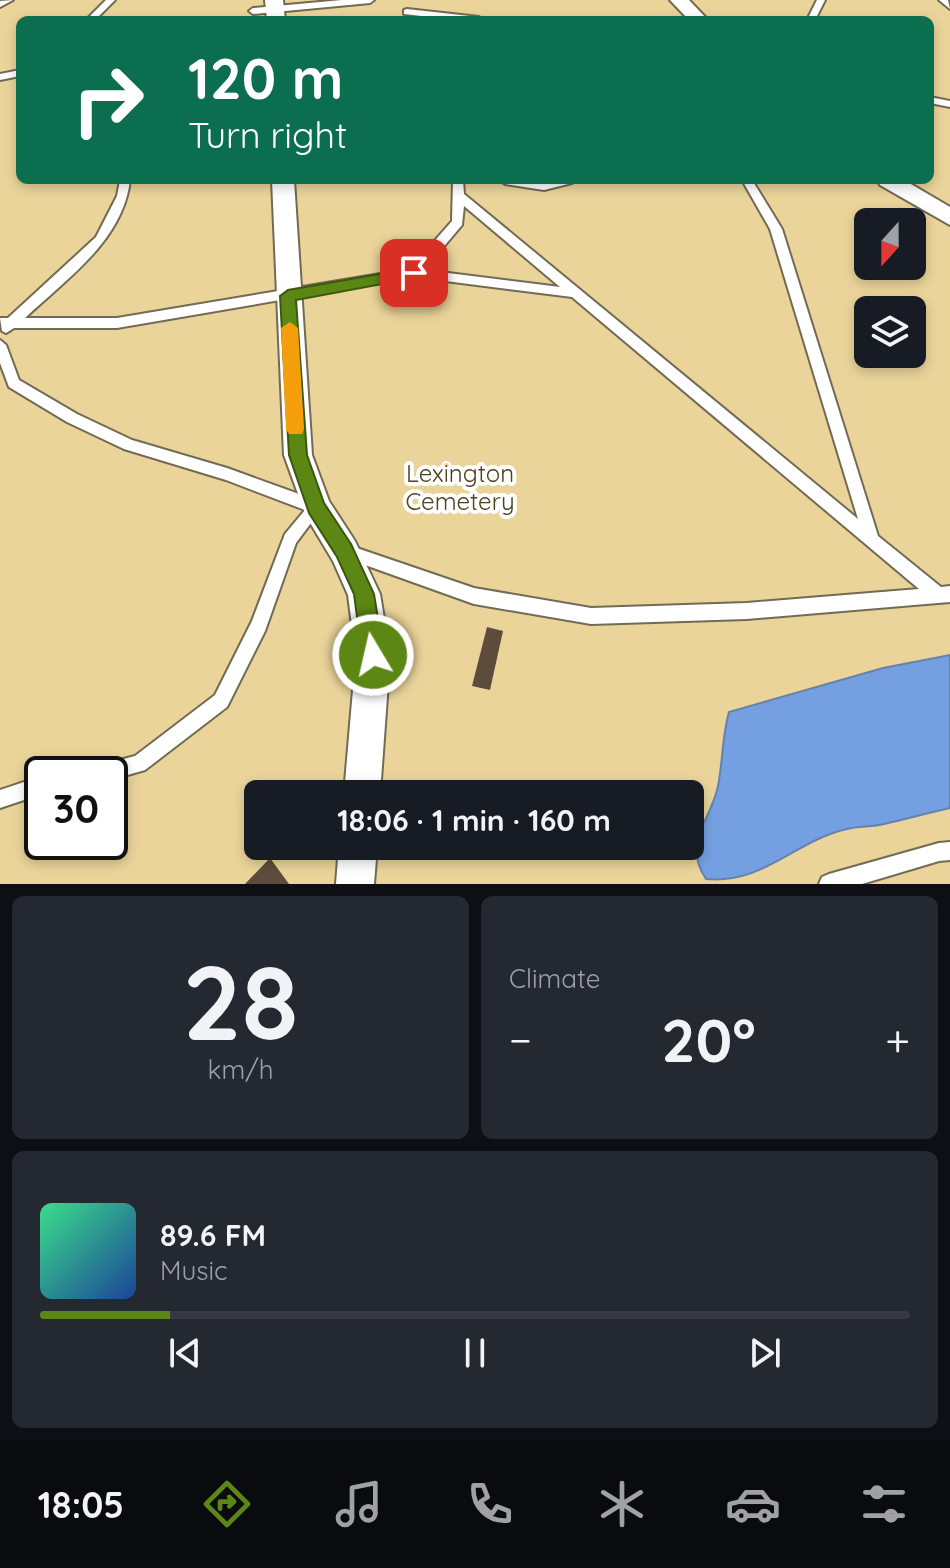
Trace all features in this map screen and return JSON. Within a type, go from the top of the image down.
[{"type":"street","points":[[679,0],[695,16]]},
{"type":"street","points":[[283,184],[298,455],[316,507],[344,551],[364,594],[373,655],[363,780]]},
{"type":"street","points":[[895,184],[950,217]]},
{"type":"street","points":[[355,884],[357,860]]},
{"type":"lane","points":[[0,4],[9,0]]},
{"type":"lane","points":[[94,16],[111,0]]},
{"type":"lane","points":[[248,0],[253,15],[330,1],[370,0]]},
{"type":"lane","points":[[398,0],[406,16]]},
{"type":"lane","points":[[943,0],[950,6]]},
{"type":"lane","points":[[124,184],[123,196],[101,240],[4,323],[0,342],[14,383],[72,418],[129,445],[227,474],[316,507],[290,539],[259,625],[221,701],[139,764],[128,766]]},
{"type":"lane","points":[[531,184],[552,184]]},
{"type":"lane","points":[[749,184],[776,229],[872,540]]},
{"type":"lane","points":[[414,273],[458,222],[458,188]]},
{"type":"lane","points":[[458,188],[575,293],[872,540],[944,595]]},
{"type":"lane","points":[[4,323],[117,323],[414,273],[575,293]]},
{"type":"lane","points":[[344,551],[474,596],[591,616],[747,611],[944,595]]},
{"type":"lane","points":[[0,799],[24,791]]},
{"type":"lane","points":[[829,884],[950,851]]},
{"type":"green space","name":"Lexington Cemetery","points":[[0,0],[950,0],[950,884],[0,884]]},
{"type":"water","points":[[950,655],[950,808],[879,825],[847,829],[811,843],[763,869],[727,879],[706,879],[698,860],[704,860],[704,823],[718,786],[729,712],[883,668]]},
{"type":"building","points":[[487,627],[503,631],[490,690],[472,686]]},
{"type":"building","points":[[271,860],[289,884],[245,884]]},
{"type":"slow traffic","points":[[290,328],[295,429]]},
{"type":"route","points":[[373,655],[364,594],[344,551],[316,507],[298,455],[288,296],[414,273]]}]
